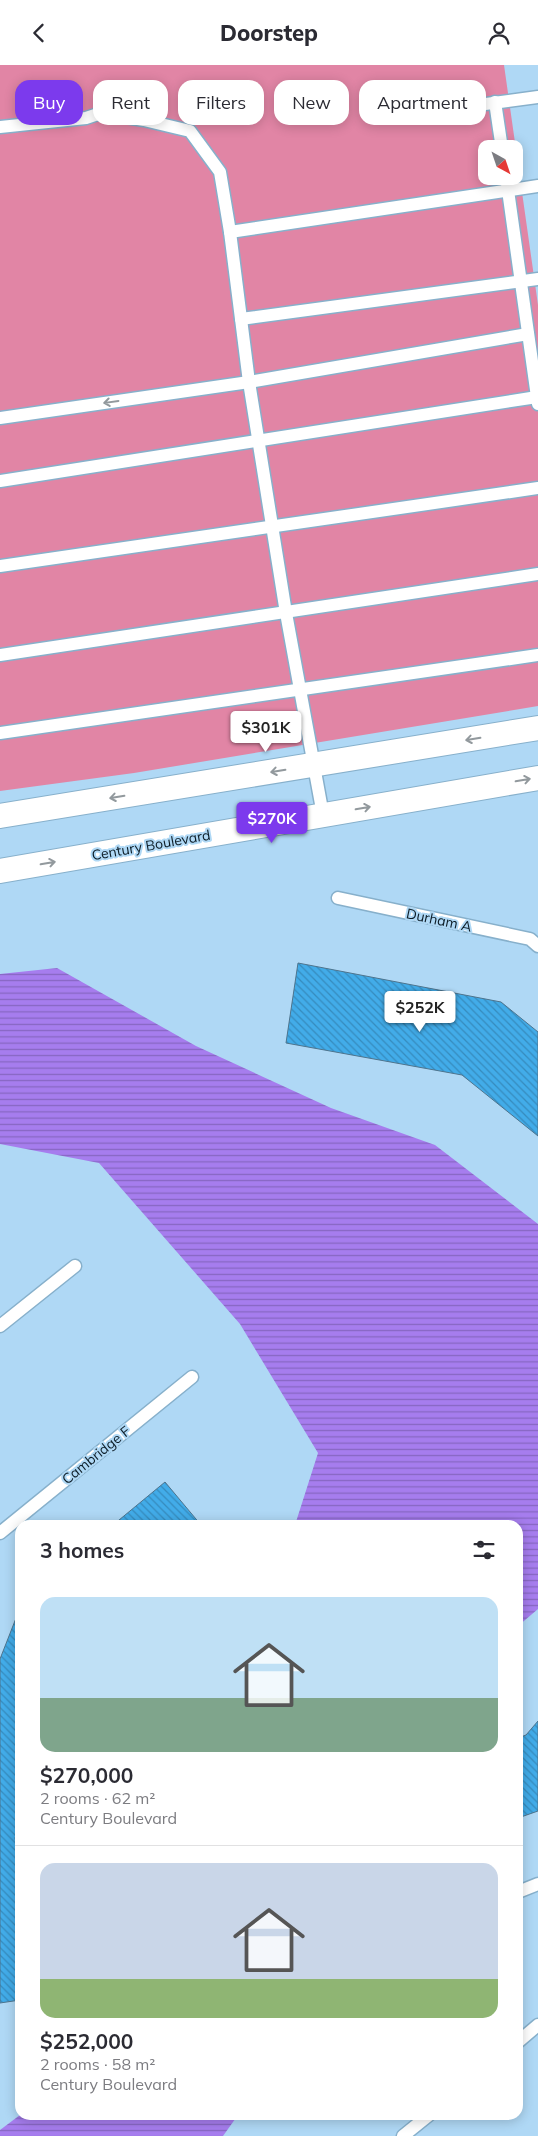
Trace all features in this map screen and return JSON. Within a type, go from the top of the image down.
[{"type":"street","points":[[0,816],[538,728]]},
{"type":"street","name":"Century Boulevard","points":[[0,871],[538,778]]},
{"type":"lane","points":[[486,103],[538,97]]},
{"type":"lane","points":[[495,102],[501,140]]},
{"type":"lane","points":[[0,127],[86,118],[101,113],[144,120],[190,131],[220,172],[230,232],[249,382],[286,613],[323,815]]},
{"type":"lane","points":[[0,481],[538,401],[507,185]]},
{"type":"lane","points":[[230,232],[538,186]]},
{"type":"lane","points":[[241,319],[538,279]]},
{"type":"lane","points":[[0,418],[249,382],[528,334]]},
{"type":"lane","points":[[0,566],[538,488]]},
{"type":"lane","points":[[0,655],[538,574]]},
{"type":"lane","points":[[0,733],[538,655]]},
{"type":"lane","name":"Durham A","points":[[338,898],[530,939],[538,946]]},
{"type":"lane","points":[[0,1325],[75,1266]]},
{"type":"lane","name":"Cambridge F","points":[[16,1520],[192,1377]]},
{"type":"lane","name":"Cambridge F","points":[[0,1533],[15,1521]]},
{"type":"lane","points":[[523,1890],[538,1884]]},
{"type":"lane","points":[[523,2038],[538,2025]]},
{"type":"lane","points":[[403,2136],[423,2120]]},
{"type":"shaded area","points":[[0,65],[504,65],[515,140],[478,140],[478,185],[521,185],[538,305],[538,706],[134,773],[0,791]]},
{"type":"shaded area","points":[[57,968],[196,1046],[331,1108],[435,1145],[538,1224],[538,1609],[523,1622],[523,1520],[297,1520],[318,1453],[240,1324],[99,1163],[0,1144],[0,974]]},
{"type":"shaded area","points":[[15,2119],[234,2120],[223,2136],[0,2136],[0,2130]]},
{"type":"building","points":[[298,963],[501,1002],[538,1032],[538,1136],[462,1075],[286,1043]]},
{"type":"building","points":[[165,1482],[197,1520],[119,1520]]},
{"type":"building","points":[[15,1621],[15,2001],[0,2003],[0,1659]]},
{"type":"building","points":[[538,1721],[538,1811],[523,1816],[523,1736]]}]
